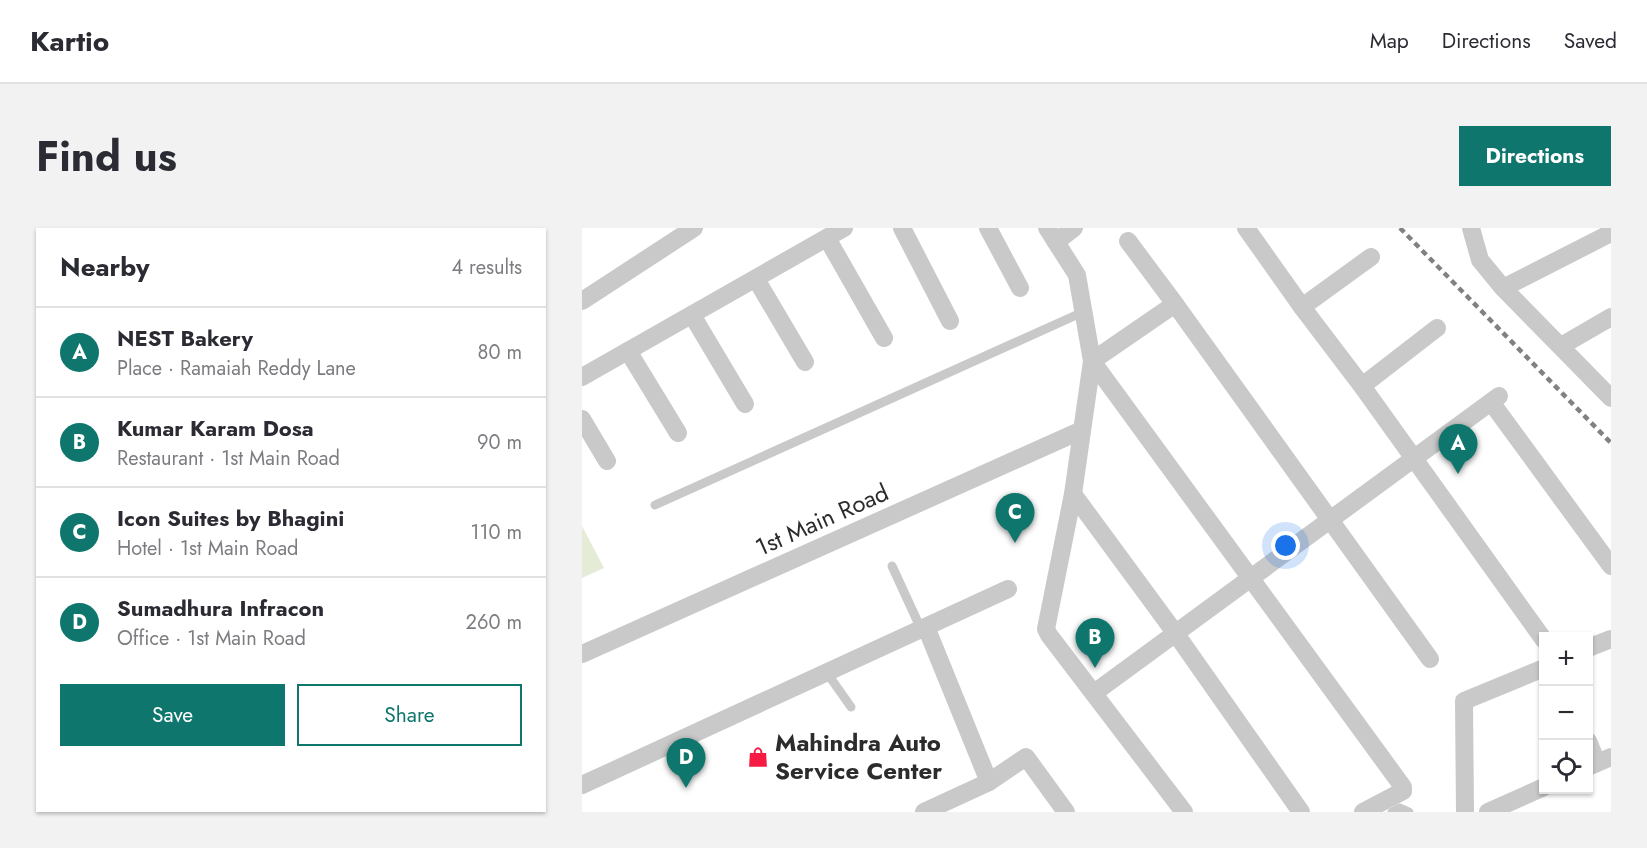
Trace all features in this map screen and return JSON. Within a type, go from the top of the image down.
[{"type":"street","points":[[582,301],[694,228]]},
{"type":"street","points":[[582,377],[844,228]]},
{"type":"street","points":[[902,228],[950,321]]},
{"type":"street","points":[[988,228],[1020,288]]},
{"type":"street","points":[[1074,228],[1051,235],[1077,275],[1092,361],[1073,494],[1046,629],[1184,812]]},
{"type":"street","points":[[1472,228],[1480,260],[1503,288],[1611,398]]},
{"type":"street","points":[[1252,230],[1302,307],[1362,386],[1539,633]]},
{"type":"street","points":[[1503,288],[1611,233]]},
{"type":"street","points":[[827,238],[884,338]]},
{"type":"street","points":[[1128,241],[1430,659]]},
{"type":"street","points":[[1302,307],[1371,257]]},
{"type":"street","points":[[756,279],[805,362]]},
{"type":"street","points":[[1092,361],[1175,304]]},
{"type":"street","points":[[692,315],[745,404]]},
{"type":"street","points":[[1561,346],[1611,317]]},
{"type":"street","points":[[1362,386],[1437,328]]},
{"type":"street","points":[[628,351],[678,433]]},
{"type":"street","points":[[1092,361],[1403,787],[1403,791],[1363,812]]},
{"type":"street","points":[[1095,693],[1495,399],[1611,566]]},
{"type":"street","points":[[582,419],[607,461]]},
{"type":"street","name":"1st Main Road","points":[[582,654],[1082,430]]},
{"type":"street","points":[[1073,494],[1176,634],[1301,812]]},
{"type":"street","points":[[582,786],[1008,589]]},
{"type":"street","points":[[924,628],[989,782]]},
{"type":"street","points":[[1593,646],[1611,639]]},
{"type":"street","points":[[1465,812],[1464,701],[1539,670]]},
{"type":"street","points":[[924,812],[989,782],[1026,757],[1066,812]]},
{"type":"street","points":[[1488,812],[1539,789]]},
{"type":"lane","points":[[655,505],[1083,312]]},
{"type":"lane","points":[[892,566],[924,628]]},
{"type":"lane","points":[[826,673],[851,707]]},
{"type":"lane","points":[[1392,812],[1400,808],[1409,812]]},
{"type":"green space","points":[[582,526],[604,568],[582,578]]},
{"type":"railway","points":[[1400,228],[1611,443]]},
{"type":"place","name":"NEST Bakery","points":[[1458,474]]},
{"type":"place","name":"Icon Suites by Bhagini","points":[[1015,543]]},
{"type":"place","name":"Kumar Karam Dosa","points":[[1095,668]]},
{"type":"place","name":"Mahindra Auto Service Center","points":[[758,757]]},
{"type":"place","name":"Sumadhura Infracon","points":[[686,788]]}]
